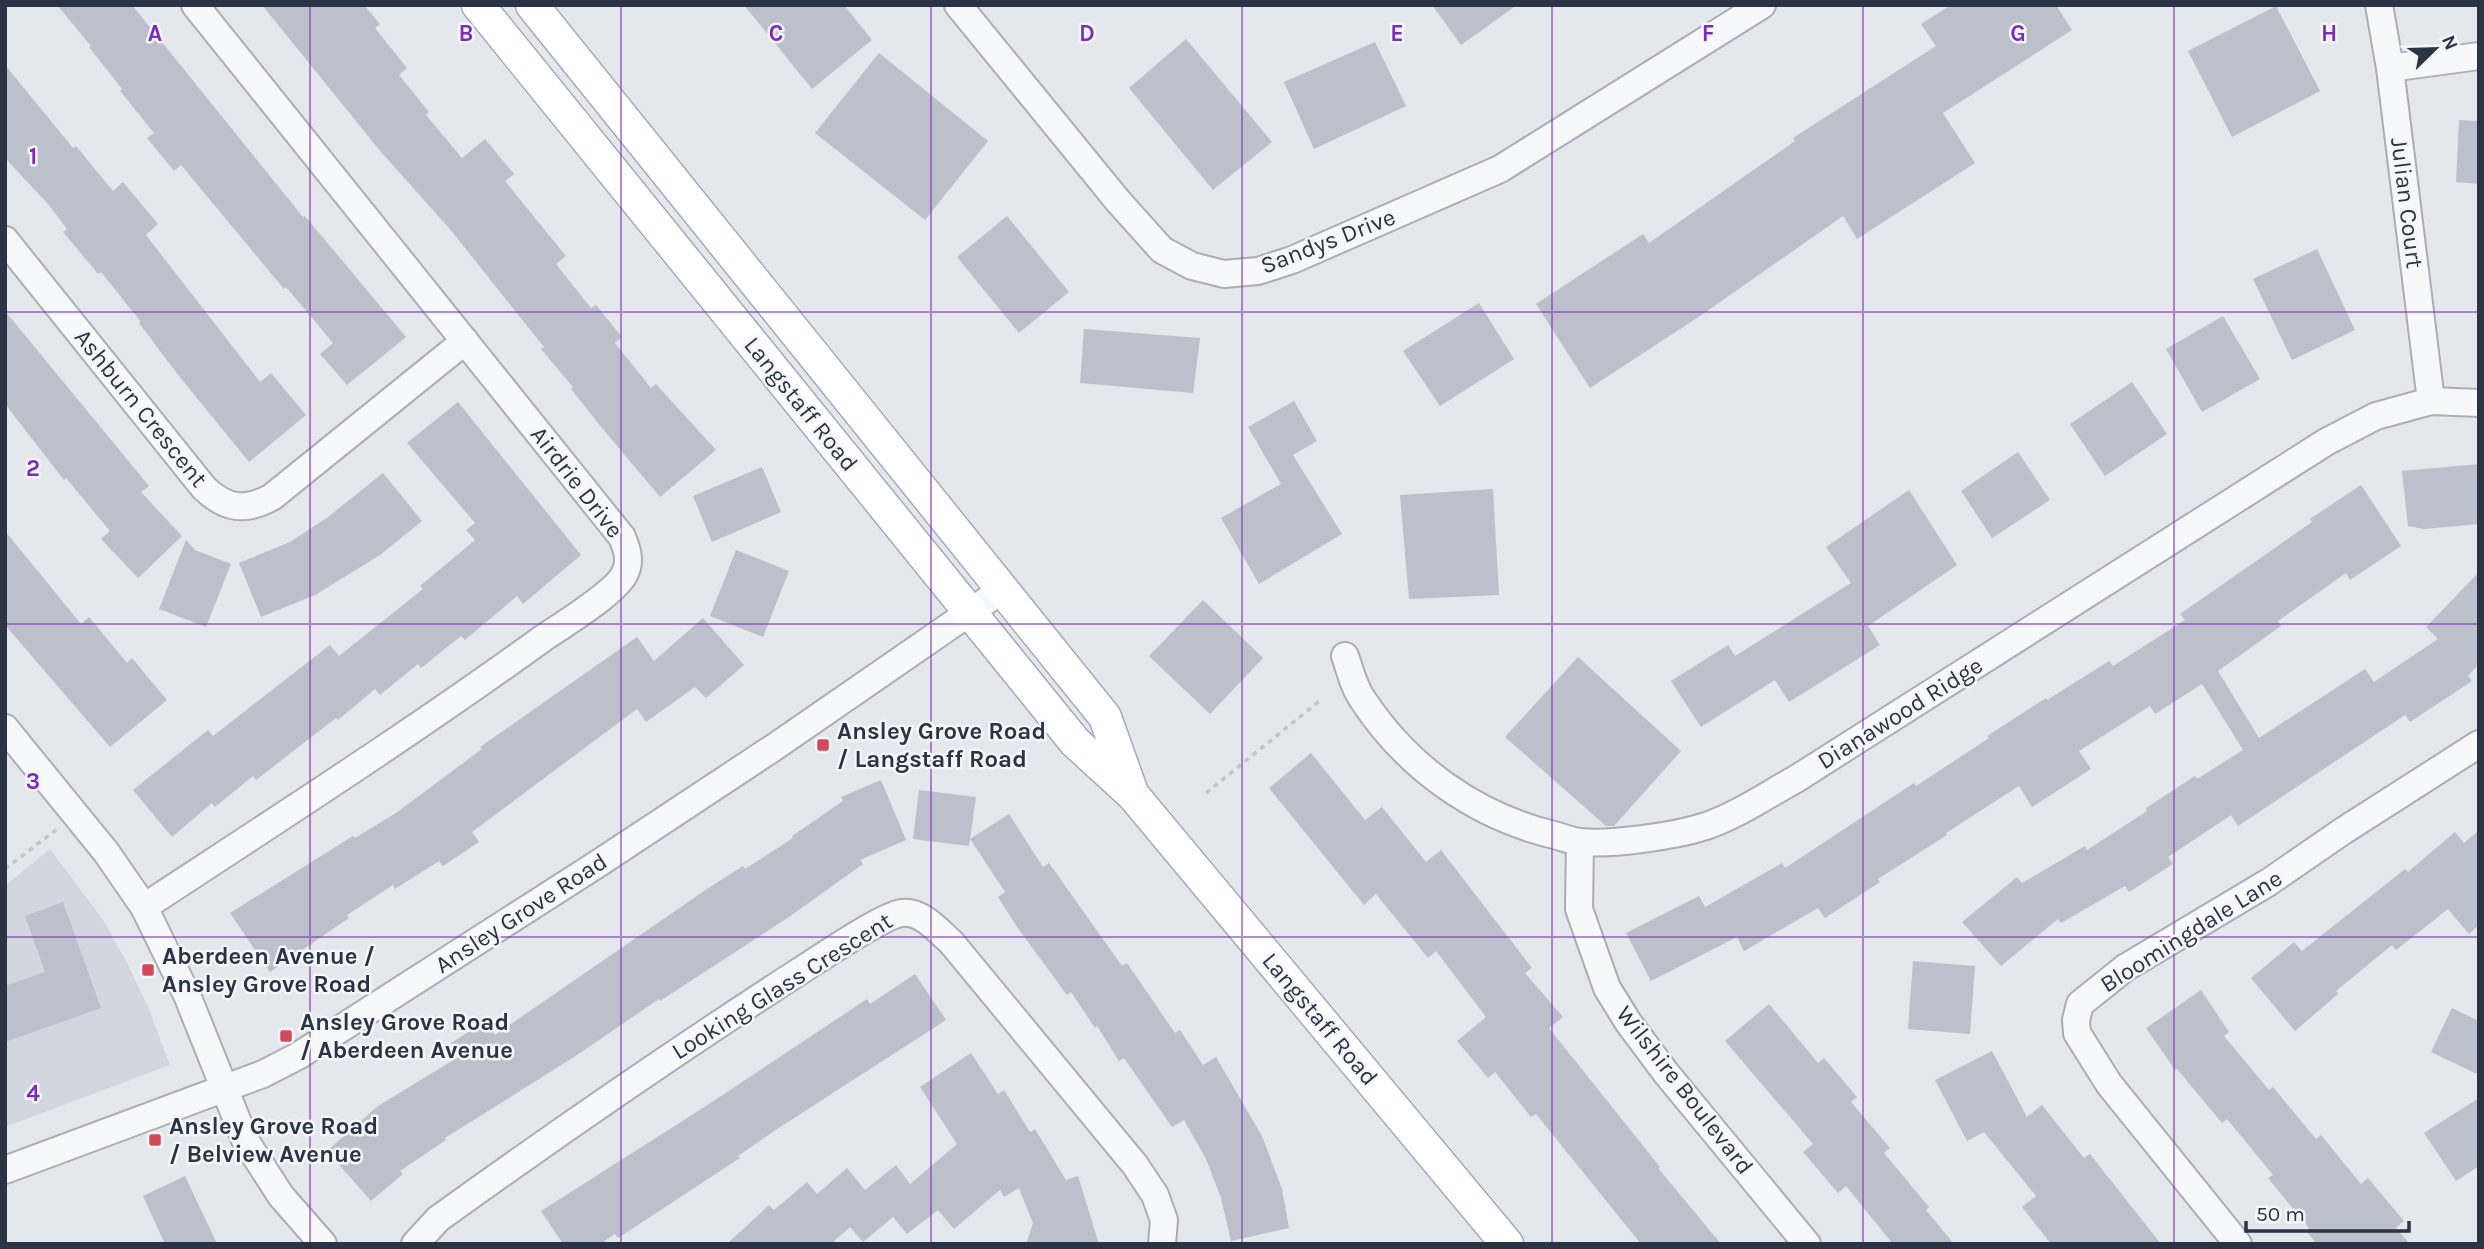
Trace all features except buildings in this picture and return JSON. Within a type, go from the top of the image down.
[{"type":"main road","name":"Langstaff Road","points":[[478,5],[1074,742],[1133,795],[1507,1244]]},
{"type":"main road","name":"Langstaff Road","points":[[532,5],[1105,717],[1133,795]]},
{"type":"street","name":"Airdrie Drive","points":[[144,906],[445,708],[609,592],[625,574],[627,550],[622,537],[195,5]]},
{"type":"street","name":"Sandys Drive","points":[[958,5],[1118,201],[1162,250],[1192,265],[1224,274],[1258,271],[1292,260],[1500,169],[1762,5]]},
{"type":"street","name":"Julian Court","points":[[2379,5],[2390,68],[2431,401]]},
{"type":"street","points":[[2390,68],[2479,56]]},
{"type":"street","name":"Ashburn Crescent","points":[[5,240],[204,488],[219,502],[241,507],[259,504],[272,497],[465,341]]},
{"type":"street","name":"Dianawood Ridge","points":[[1345,656],[1361,698],[1405,752],[1437,781],[1481,808],[1531,830],[1580,842],[1635,840],[1706,826],[1753,803],[1866,735],[2326,442],[2376,416],[2431,401],[2479,403]]},
{"type":"street","name":"Ansley Grove Road","points":[[5,1170],[263,1074],[341,1029],[765,753],[1002,590]]},
{"type":"street","points":[[5,728],[106,852],[144,906],[187,995],[245,1140],[281,1196],[323,1244]]},
{"type":"street","name":"Bloomingdale Lane","points":[[2238,1244],[2109,1084],[2090,1056],[2077,1033],[2076,1020],[2080,1004],[2125,968],[2269,882],[2479,744]]},
{"type":"street","name":"Wilshire Boulevard","points":[[1580,842],[1579,909],[1607,988],[1628,1022],[1666,1073],[1807,1244]]},
{"type":"street","name":"Looking Glass Crescent","points":[[415,1244],[438,1219],[670,1055],[815,961],[885,919],[900,913],[915,914],[929,922],[951,942],[1135,1165],[1155,1195],[1164,1220],[1163,1244]]},
{"type":"path","points":[[1206,793],[1322,699]]},
{"type":"path","points":[[5,869],[61,826]]},
{"type":"shaded area","points":[[50,849],[103,920],[126,961],[148,1007],[170,1065],[5,1127],[5,886]]},
{"type":"place","name":"Ansley Grove Road / Langstaff Road","points":[[823,745]]},
{"type":"place","name":"Aberdeen Avenue / Ansley Grove Road","points":[[148,970]]},
{"type":"place","name":"Ansley Grove Road / Aberdeen Avenue","points":[[286,1036]]},
{"type":"place","name":"Ansley Grove Road / Belview Avenue","points":[[155,1140]]}]
